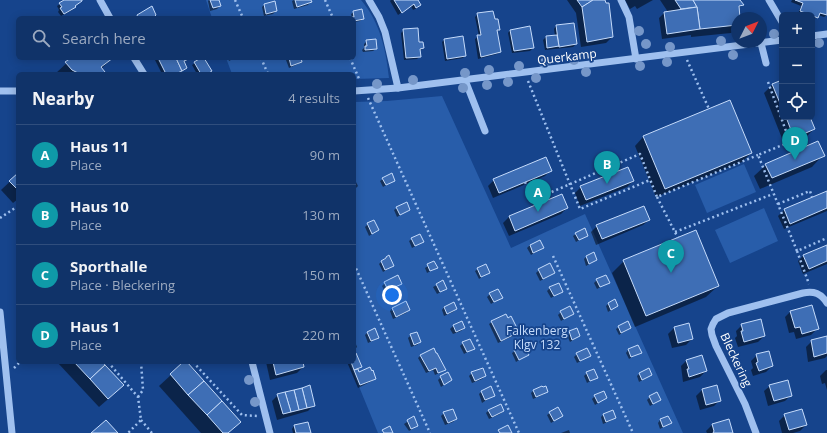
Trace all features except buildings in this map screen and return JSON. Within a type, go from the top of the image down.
[{"type":"street","points":[[100,0],[109,16]]},
{"type":"street","points":[[369,0],[385,32],[398,88]]},
{"type":"street","points":[[621,0],[629,17],[636,59]]},
{"type":"street","points":[[769,0],[779,17]]},
{"type":"street","points":[[815,36],[827,34]]},
{"type":"street","name":"Querkamp","points":[[767,42],[779,40]]},
{"type":"street","name":"Querkamp","points":[[356,91],[398,88],[731,47]]},
{"type":"street","points":[[762,48],[766,63]]},
{"type":"street","points":[[135,60],[143,72]]},
{"type":"street","points":[[465,80],[486,131]]},
{"type":"street","points":[[0,91],[16,91]]},
{"type":"street","points":[[811,291],[819,294],[827,303]]},
{"type":"street","name":"Bleckering","points":[[756,433],[745,404],[716,346],[711,329],[716,319],[728,313],[811,291]]},
{"type":"street","points":[[0,312],[12,433]]},
{"type":"street","points":[[253,364],[270,433]]},
{"type":"path","points":[[235,0],[242,16]]},
{"type":"path","points":[[325,0],[332,16]]},
{"type":"path","points":[[684,53],[709,109]]},
{"type":"path","points":[[262,60],[267,72]]},
{"type":"path","points":[[351,60],[519,433]]},
{"type":"path","points":[[525,73],[580,209],[650,180]]},
{"type":"path","points":[[657,197],[790,142],[768,82]]},
{"type":"path","points":[[526,182],[533,200],[640,154],[657,197],[678,238]]},
{"type":"path","points":[[758,156],[797,251],[811,291]]},
{"type":"path","points":[[732,162],[733,166]]},
{"type":"path","points":[[778,204],[810,191],[812,197]]},
{"type":"path","points":[[675,232],[773,194]]},
{"type":"path","points":[[0,218],[16,207]]},
{"type":"path","points":[[797,251],[827,238]]},
{"type":"path","points":[[553,256],[633,433]]},
{"type":"path","points":[[356,268],[430,433]]},
{"type":"path","points":[[110,364],[138,397],[141,420],[152,433]]},
{"type":"path","points":[[138,397],[144,390],[141,364]]},
{"type":"path","points":[[196,364],[242,415],[266,417]]},
{"type":"path","points":[[128,433],[141,420]]},
{"type":"green space","points":[[206,0],[361,0],[373,18],[381,37],[389,78],[356,79],[356,72],[231,72],[227,60],[356,60],[356,16],[211,16]]},
{"type":"green space","name":"Falkenberg Klgv 132","points":[[442,96],[511,248],[585,214],[683,433],[378,433],[350,364],[356,364],[356,102]]},
{"type":"green space","points":[[744,164],[756,192],[707,213],[695,185]]},
{"type":"green space","points":[[764,208],[778,241],[730,263],[715,230]]},
{"type":"place","name":"Haus 1","points":[[795,160]]},
{"type":"place","name":"Haus 10","points":[[607,184]]},
{"type":"place","name":"Haus 11","points":[[538,212]]},
{"type":"place","name":"Sporthalle","points":[[671,273]]}]
